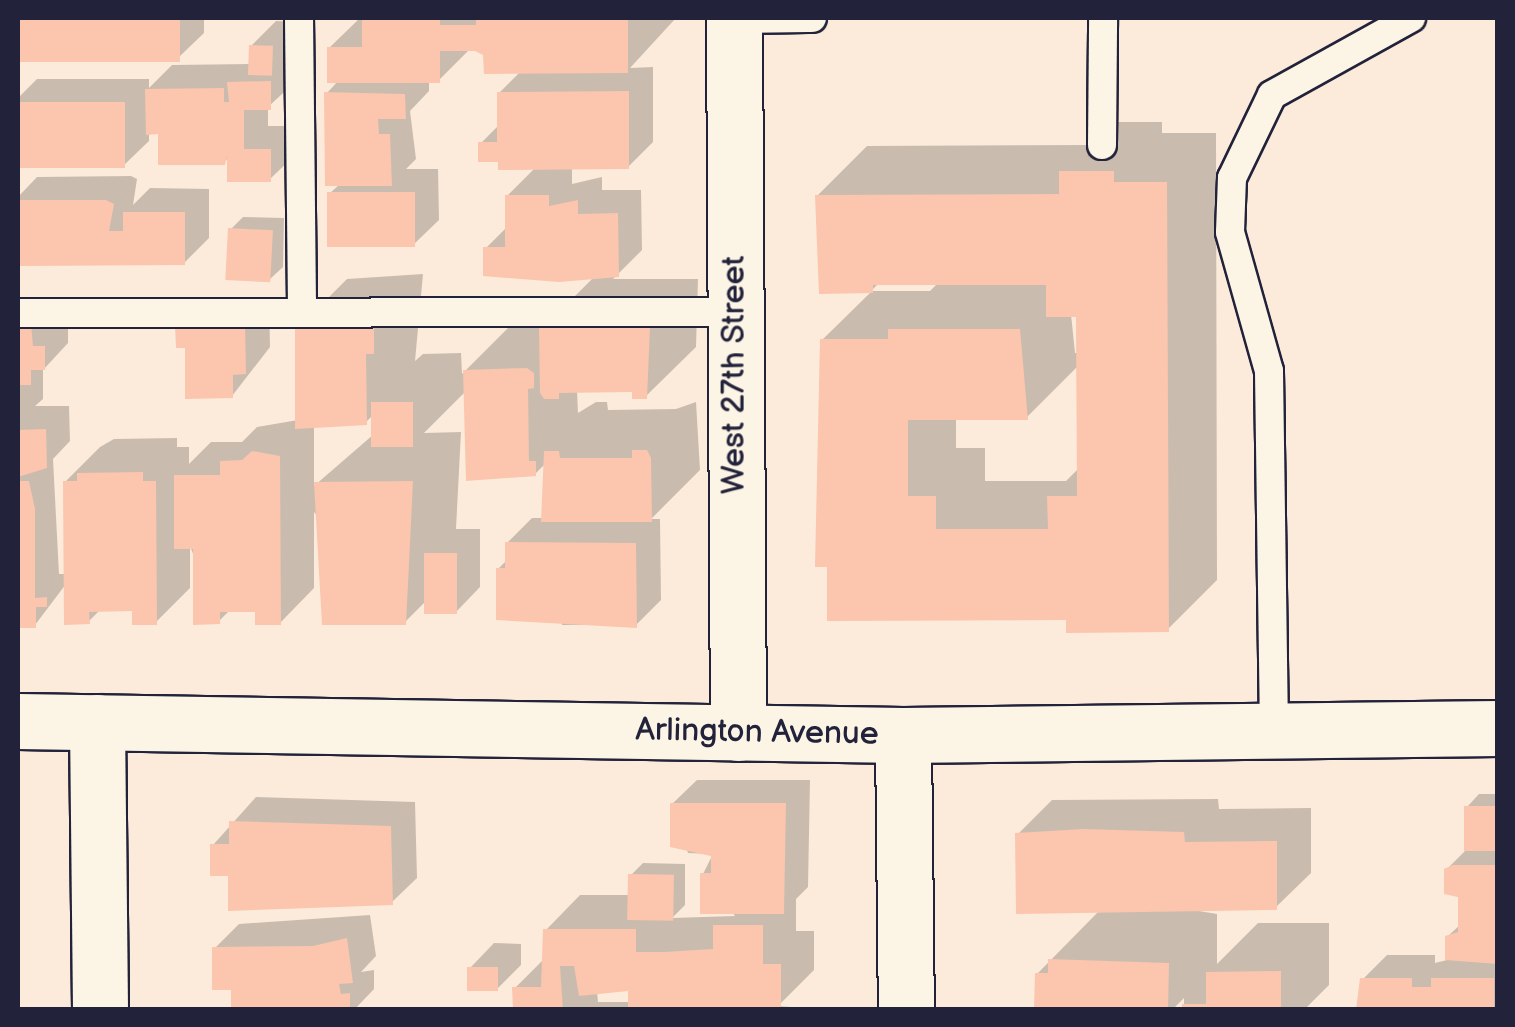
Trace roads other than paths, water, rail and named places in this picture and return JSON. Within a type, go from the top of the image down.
[{"type":"main road","name":"West 27th Street","points":[[734,18],[738,732]]},
{"type":"main road","name":"Arlington Avenue","points":[[18,722],[903,735],[1498,728]]},
{"type":"main road","points":[[97,722],[100,1010]]},
{"type":"main road","points":[[903,735],[906,1010]]},
{"type":"lane","points":[[299,18],[302,312]]},
{"type":"lane","points":[[734,18],[812,18]]},
{"type":"lane","points":[[1102,145],[1103,18]]},
{"type":"lane","points":[[1274,730],[1269,371],[1230,232],[1232,178],[1272,95],[1411,18]]},
{"type":"lane","points":[[18,313],[735,312]]}]
